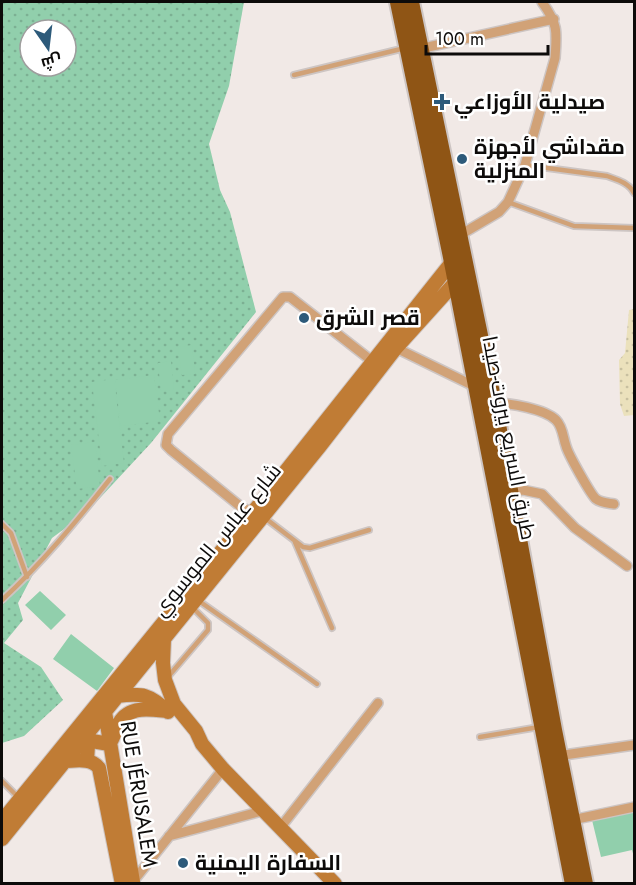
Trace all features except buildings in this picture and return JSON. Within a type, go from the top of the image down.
[{"type":"highway","name":"طريق السريع بيروت-صيدا","points":[[398,2],[409,20]]},
{"type":"highway","name":"طريق السريع بيروت-صيدا","points":[[411,2],[409,20],[412,49],[494,403],[573,884]]},
{"type":"highway","name":"طريق السريع بيروت-صيدا","points":[[412,49],[459,259],[476,387],[541,726],[553,756],[572,820],[585,884]]},
{"type":"street","points":[[459,259],[508,202],[525,165],[555,58],[554,19],[542,2]]},
{"type":"street","points":[[412,49],[554,19]]},
{"type":"street","name":"شارع عباس الموسوي","points":[[2,839],[23,801],[396,348],[459,259]]},
{"type":"street","name":"شارع عباس الموسوي","points":[[2,820],[63,761],[194,603],[372,361],[459,259]]},
{"type":"street","points":[[258,514],[241,507],[171,450],[166,445],[168,434],[283,297],[290,297],[372,361]]},
{"type":"street","points":[[396,348],[476,387]]},
{"type":"street","points":[[494,403],[538,411],[554,418],[560,426],[570,457],[592,494],[600,501],[614,504]]},
{"type":"street","points":[[509,491],[523,490],[542,494],[575,528],[627,566]]},
{"type":"street","points":[[164,639],[165,680],[174,704],[223,770],[335,884]]},
{"type":"street","points":[[117,696],[133,694],[148,696],[166,711],[189,736],[202,744]]},
{"type":"street","points":[[280,828],[378,703]]},
{"type":"street","points":[[63,761],[87,761],[87,748],[90,743],[96,741],[109,744],[121,719],[131,711],[140,708],[166,711]]},
{"type":"street","name":"RUE JÉRUSALEM","points":[[105,712],[129,883]]},
{"type":"street","points":[[553,756],[634,745]]},
{"type":"street","name":"RUE JÉRUSALEM","points":[[87,761],[95,764],[101,773],[129,883]]},
{"type":"street","points":[[129,883],[223,770]]},
{"type":"street","points":[[572,820],[634,807]]},
{"type":"street","points":[[169,836],[262,811]]},
{"type":"lane","points":[[294,75],[412,49]]},
{"type":"lane","points":[[525,165],[607,176],[620,180],[631,187],[634,193]]},
{"type":"lane","points":[[508,202],[574,226],[634,228]]},
{"type":"lane","points":[[2,600],[27,577],[68,532],[110,479]]},
{"type":"lane","points":[[258,514],[303,547],[310,548],[369,530]]},
{"type":"lane","points":[[2,524],[11,533],[27,577]]},
{"type":"lane","points":[[295,542],[332,628]]},
{"type":"lane","points":[[165,680],[208,630],[208,623],[194,603]]},
{"type":"lane","points":[[194,603],[318,684]]},
{"type":"lane","points":[[480,737],[541,726]]},
{"type":"lane","points":[[2,781],[23,801]]},
{"type":"green space","points":[[2,2],[244,2],[229,86],[209,144],[220,190],[230,212],[256,312],[151,443],[87,512],[52,538],[18,603],[23,620],[4,643],[41,667],[63,700],[24,736],[2,743]]},
{"type":"green space","points":[[192,345],[195,374],[182,375],[178,347]]},
{"type":"green space","points":[[171,361],[174,390],[161,391],[158,363]]},
{"type":"green space","points":[[154,375],[160,421],[121,426],[115,380]]},
{"type":"green space","points":[[114,379],[124,463],[102,466],[92,382]]},
{"type":"green space","points":[[95,442],[100,486],[77,489],[71,445]]},
{"type":"green space","points":[[40,591],[66,615],[51,630],[25,605]]},
{"type":"green space","points":[[71,634],[114,668],[97,691],[53,659]]},
{"type":"green space","points":[[634,811],[634,857],[632,850],[601,857],[592,820]]},
{"type":"sand","points":[[634,309],[634,415],[624,416],[620,404],[619,360],[625,353],[629,310]]},
{"type":"place","name":"صيدلية الأوزاعي","points":[[442,102]]},
{"type":"place","name":"مقداشي لأجهزة المنزلية","points":[[462,159]]},
{"type":"place","name":"قصر الشرق","points":[[304,318]]},
{"type":"place","name":"السفارة اليمنية","points":[[183,863]]}]
